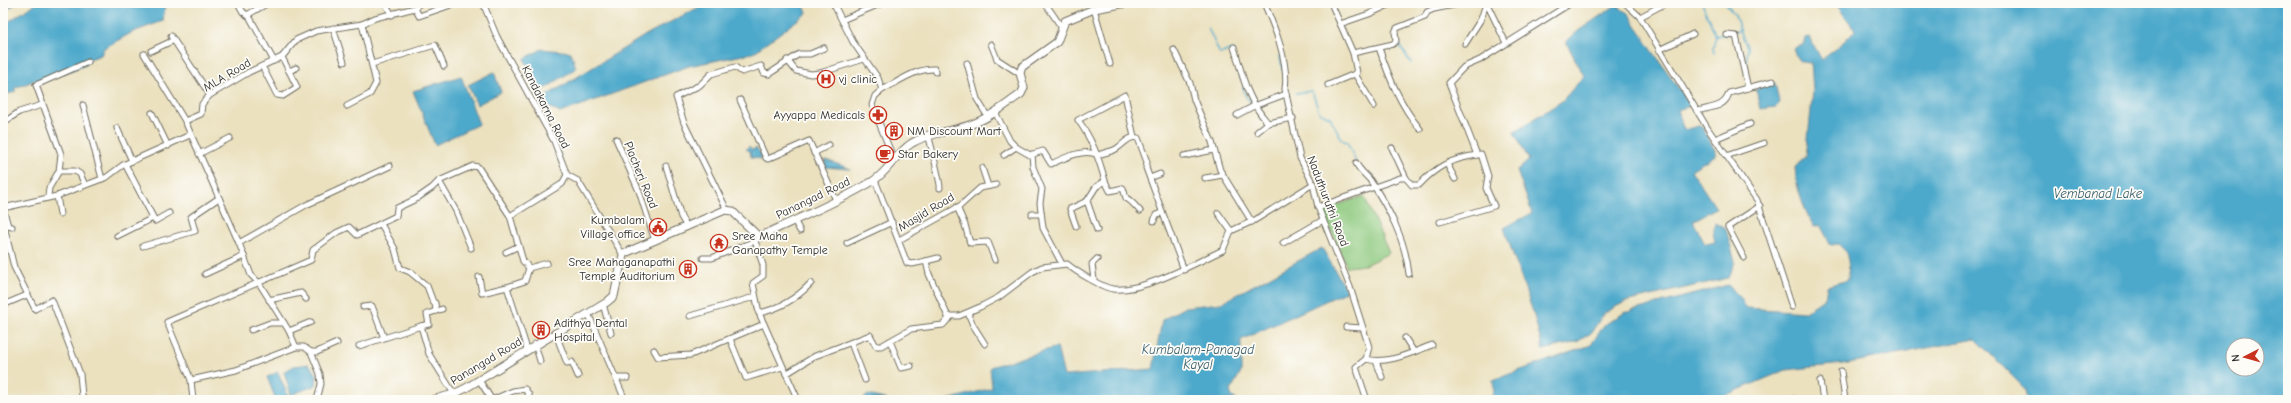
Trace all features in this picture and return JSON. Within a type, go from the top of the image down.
[{"type":"main road","points":[[1020,74],[1022,67],[1057,42],[1064,21],[1094,9],[1127,3]]},
{"type":"main road","name":"Panangad Road","points":[[757,239],[875,180],[911,144],[928,134],[972,124],[988,117],[1021,94],[1024,88],[1020,74]]},
{"type":"main road","points":[[623,255],[724,210],[732,211],[757,239]]},
{"type":"main road","name":"Panangad Road","points":[[432,400],[454,394],[479,380],[614,296],[623,255]]},
{"type":"street","points":[[238,3],[247,14],[274,61]]},
{"type":"street","points":[[247,14],[268,3]]},
{"type":"street","points":[[385,3],[392,15]]},
{"type":"street","name":"MLA Road","points":[[185,121],[201,114],[202,104],[210,95],[262,66],[282,57],[296,40],[316,31],[362,24],[375,18],[392,15],[415,8],[420,3]]},
{"type":"street","name":"Kandakarna Road","points":[[484,3],[497,37],[554,141],[567,175],[578,181],[623,255]]},
{"type":"street","points":[[833,3],[864,59],[878,78],[882,90]]},
{"type":"street","points":[[842,20],[882,3]]},
{"type":"street","points":[[1045,3],[1062,28]]},
{"type":"street","name":"Naduthuruthi Road","points":[[1264,3],[1278,42],[1287,78],[1286,94],[1300,158],[1313,184],[1318,207],[1350,287],[1369,347],[1366,359],[1356,367],[1367,400]]},
{"type":"street","points":[[1331,3],[1354,53],[1357,70],[1355,74],[1374,106]]},
{"type":"street","points":[[1340,24],[1369,14],[1393,3]]},
{"type":"street","points":[[1354,53],[1379,48],[1396,41],[1395,32],[1398,28],[1425,16],[1427,12],[1434,9],[1464,3]]},
{"type":"street","points":[[1477,155],[1449,83],[1464,67],[1480,60],[1571,3]]},
{"type":"street","points":[[1625,3],[1640,17],[1714,139],[1747,184],[1760,206],[1792,307]]},
{"type":"street","points":[[1640,17],[1666,3]]},
{"type":"street","points":[[1487,4],[1506,43]]},
{"type":"street","points":[[1465,44],[1481,19],[1487,4]]},
{"type":"street","points":[[415,8],[419,16],[451,5]]},
{"type":"street","points":[[1094,9],[1110,64]]},
{"type":"street","points":[[347,106],[370,94],[376,83],[362,24]]},
{"type":"street","points":[[333,28],[344,62]]},
{"type":"street","points":[[1659,50],[1693,34]]},
{"type":"street","points":[[1727,35],[1736,36],[1748,88]]},
{"type":"street","points":[[152,51],[173,38],[210,95]]},
{"type":"street","points":[[991,44],[997,59],[1020,74]]},
{"type":"street","points":[[372,64],[435,45],[444,66]]},
{"type":"street","points":[[1234,47],[1247,92],[1254,106],[1268,122]]},
{"type":"street","points":[[724,210],[725,206],[684,123],[676,97],[700,85],[710,72],[735,66],[742,72],[757,66],[769,74],[787,60],[799,54],[810,54],[824,48]]},
{"type":"street","points":[[1379,48],[1393,88],[1409,116],[1420,129]]},
{"type":"street","points":[[1174,50],[1190,83],[1202,124],[1214,150],[1222,175],[1252,222]]},
{"type":"street","points":[[144,54],[185,121],[239,243],[251,275],[259,283],[289,331],[296,347]]},
{"type":"street","points":[[262,66],[279,96],[297,89],[297,84],[282,57]]},
{"type":"street","points":[[787,60],[796,72],[811,74],[864,59]]},
{"type":"street","points":[[48,196],[48,188],[59,171],[61,154],[35,88],[88,62]]},
{"type":"street","points":[[968,63],[974,92],[988,117]]},
{"type":"street","points":[[289,71],[296,68]]},
{"type":"street","points":[[894,160],[872,105],[875,96],[882,90],[919,72],[935,69],[936,72]]},
{"type":"street","points":[[1328,85],[1355,74]]},
{"type":"street","points":[[1697,111],[1723,104],[1726,102],[1729,93],[1773,81]]},
{"type":"street","points":[[1237,115],[1254,106],[1286,94]]},
{"type":"street","points":[[1140,211],[1134,208],[1132,201],[1126,198],[1123,188],[1110,191],[1105,181],[1098,155],[1090,136],[1078,120],[1125,95],[1134,137],[1141,141],[1150,178],[1161,213],[1184,270]]},
{"type":"street","points":[[740,100],[766,158],[768,159],[809,141],[836,200]]},
{"type":"street","points":[[3,122],[19,112],[42,105]]},
{"type":"street","points":[[83,105],[102,179]]},
{"type":"street","points":[[995,112],[1016,147],[1032,154],[1043,151],[1052,164],[1076,155],[1093,152],[1098,155],[1115,150],[1134,137]]},
{"type":"street","points":[[152,114],[168,146]]},
{"type":"street","points":[[1257,132],[1268,122],[1292,118]]},
{"type":"street","points":[[1714,139],[1750,124]]},
{"type":"street","points":[[117,128],[132,161]]},
{"type":"street","points":[[928,134],[936,171],[941,183],[940,188]]},
{"type":"street","points":[[12,227],[8,226],[3,208],[48,196],[57,196],[102,179],[125,164],[190,135]]},
{"type":"street","points":[[199,154],[230,138]]},
{"type":"street","name":"Placheri Road","points":[[616,139],[619,154],[638,191],[655,241]]},
{"type":"street","points":[[1726,156],[1749,146],[1764,143]]},
{"type":"street","points":[[814,153],[829,145]]},
{"type":"street","points":[[1004,155],[1016,147]]},
{"type":"street","points":[[1392,148],[1406,178],[1412,185],[1419,185],[1434,169],[1463,157],[1481,154],[1488,176],[1486,188],[1494,206],[1440,222]]},
{"type":"street","points":[[1184,156],[1214,150]]},
{"type":"street","points":[[1032,154],[1033,167],[1042,189],[1041,214],[1043,228],[1062,264]]},
{"type":"street","points":[[1356,163],[1374,187],[1396,224],[1408,258],[1409,274]]},
{"type":"street","points":[[125,164],[154,221],[169,213]]},
{"type":"street","points":[[1447,164],[1455,179]]},
{"type":"street","points":[[239,243],[306,205],[390,166]]},
{"type":"street","points":[[193,400],[191,380],[167,322],[311,260],[312,250],[336,233],[349,227],[357,236],[396,216],[397,208],[416,199],[439,181],[473,166],[478,167],[510,216],[523,261],[529,268]]},
{"type":"street","points":[[666,166],[681,217],[687,227]]},
{"type":"street","points":[[982,168],[988,186],[996,185]]},
{"type":"street","points":[[59,171],[68,169],[75,171],[80,174],[85,185]]},
{"type":"street","points":[[1150,178],[1160,174]]},
{"type":"street","points":[[510,216],[562,184],[567,175]]},
{"type":"street","points":[[1205,178],[1222,175]]},
{"type":"street","points":[[1318,207],[1374,187],[1406,178]]},
{"type":"street","points":[[875,180],[907,263],[912,264],[938,258]]},
{"type":"street","points":[[439,181],[456,211],[471,248]]},
{"type":"street","points":[[1076,226],[1070,209],[1087,201],[1096,187],[1105,181]]},
{"type":"street","points":[[786,374],[815,356],[870,335],[876,346],[881,346],[911,329],[940,326],[950,318],[968,312],[999,297],[1032,272],[1042,267],[1067,264],[1076,271],[1113,289],[1138,286],[1184,270],[1223,250],[1231,231],[1252,222],[1313,184]]},
{"type":"street","name":"Masjid Road","points":[[899,240],[957,207],[974,192],[988,186]]},
{"type":"street","points":[[57,196],[60,214]]},
{"type":"street","points":[[143,246],[195,231],[191,217],[219,198]]},
{"type":"street","points":[[1087,201],[1097,230]]},
{"type":"street","points":[[1744,258],[1728,227],[1760,206]]},
{"type":"street","points":[[957,207],[965,225],[970,243],[988,242],[996,260]]},
{"type":"street","points":[[1154,221],[1156,215],[1161,213]]},
{"type":"street","points":[[1218,213],[1231,231]]},
{"type":"street","points":[[1032,214],[1041,214]]},
{"type":"street","points":[[118,236],[153,218]]},
{"type":"street","points":[[794,220],[800,231]]},
{"type":"street","points":[[1283,243],[1323,220]]},
{"type":"street","points":[[3,222],[11,258],[35,309],[52,300],[80,374],[82,396],[86,400]]},
{"type":"street","points":[[847,243],[892,222]]},
{"type":"street","points":[[381,224],[395,249],[400,268],[410,272],[427,286],[432,302],[435,303],[436,311]]},
{"type":"street","points":[[703,258],[712,258],[757,239],[763,265],[763,276],[753,283],[754,297],[759,314],[797,398],[790,400]]},
{"type":"street","points":[[506,252],[519,246]]},
{"type":"street","points":[[205,274],[244,256]]},
{"type":"street","points":[[1094,280],[1092,264],[1097,259]]},
{"type":"street","points":[[926,261],[929,274],[950,318]]},
{"type":"street","points":[[529,268],[547,263]]},
{"type":"street","points":[[478,280],[482,293],[525,281],[529,268]]},
{"type":"street","points":[[759,314],[770,311],[793,299],[811,283]]},
{"type":"street","points":[[506,287],[527,349]]},
{"type":"street","points":[[269,300],[301,293],[306,299]]},
{"type":"street","points":[[3,305],[27,294]]},
{"type":"street","points":[[690,316],[754,297]]},
{"type":"street","points":[[603,304],[611,333]]},
{"type":"street","points":[[363,307],[372,306],[384,338]]},
{"type":"street","points":[[359,346],[429,324],[427,315],[442,309]]},
{"type":"street","points":[[968,312],[973,325],[985,344]]},
{"type":"street","points":[[588,313],[626,400]]},
{"type":"street","points":[[289,331],[311,322]]},
{"type":"street","points":[[251,330],[270,323],[284,323]]},
{"type":"street","points":[[654,350],[658,357],[691,354],[764,324]]},
{"type":"street","points":[[421,326],[429,354],[454,394]]},
{"type":"street","points":[[1346,327],[1362,328]]},
{"type":"street","points":[[555,332],[567,362],[572,362],[578,376]]},
{"type":"street","points":[[1405,338],[1414,352]]},
{"type":"street","points":[[730,339],[746,378],[782,367]]},
{"type":"street","points":[[890,341],[901,368],[911,366]]},
{"type":"street","points":[[191,380],[236,370],[296,347],[304,348],[311,352],[317,352],[336,343]]},
{"type":"street","points":[[851,343],[865,380]]},
{"type":"street","points":[[535,344],[540,361]]},
{"type":"street","points":[[1366,359],[1376,361],[1414,352],[1432,345]]},
{"type":"street","points":[[311,352],[320,374],[321,384],[317,400]]},
{"type":"street","points":[[1376,361],[1382,377]]},
{"type":"street","points":[[1841,371],[1845,400]]},
{"type":"street","points":[[616,378],[627,378]]},
{"type":"street","points":[[479,380],[492,400],[513,391],[525,389],[529,395]]},
{"type":"street","points":[[1820,381],[1823,400]]},
{"type":"green space","points":[[1364,196],[1389,253],[1365,265],[1347,267],[1322,210]]},
{"type":"water","points":[[3,3],[17,3],[3,12]]},
{"type":"water","points":[[37,3],[169,3],[165,5],[163,21],[133,32],[104,48],[101,55],[87,60],[86,65],[43,81],[36,80],[15,88],[15,92],[3,95],[3,25]]},
{"type":"water","points":[[707,3],[803,3],[807,13],[753,53],[689,66],[560,113],[538,101],[649,33]]},
{"type":"water","name":"Vembanad Lake","points":[[1835,3],[2288,3],[2288,400],[2027,400],[2025,389],[1975,339],[1843,364],[1786,370],[1714,400],[1487,400],[1494,393],[1493,380],[1591,345],[1604,325],[1624,313],[1728,285],[1741,298],[1746,308],[1805,312],[1825,298],[1827,286],[1848,280],[1847,256],[1838,244],[1831,245],[1820,225],[1814,227],[1803,205],[1795,166],[1806,157],[1813,91],[1811,63],[1800,61],[1793,48],[1803,45],[1805,38],[1809,37],[1822,60],[1856,31]]},
{"type":"water","points":[[1616,5],[1629,14],[1647,43],[1691,106],[1677,110],[1684,130],[1701,125],[1717,154],[1691,170],[1716,208],[1693,221],[1705,244],[1715,242],[1713,232],[1715,223],[1726,229],[1735,262],[1728,278],[1625,302],[1604,313],[1591,333],[1577,342],[1543,350],[1533,312],[1504,228],[1532,213],[1517,171],[1529,160],[1514,132],[1562,101],[1584,76],[1566,42],[1578,31]]},
{"type":"water","points":[[542,49],[571,52],[576,68],[542,91],[524,59]]},
{"type":"water","points":[[494,72],[501,92],[477,105],[468,85]]},
{"type":"water","points":[[461,76],[479,124],[435,145],[413,91]]},
{"type":"water","points":[[1775,83],[1779,102],[1776,107],[1760,109],[1756,89]]},
{"type":"water","points":[[749,146],[752,150],[756,148],[761,153],[761,159],[751,157],[750,151],[746,149]]},
{"type":"water","points":[[826,160],[851,169],[824,167]]},
{"type":"water","name":"Kumbalam-Panagad Kayal","points":[[1322,248],[1347,291],[1241,340],[1241,372],[1230,391],[1232,397],[1238,400],[947,400],[992,388],[990,367],[1057,347],[1064,376],[1153,369],[1162,320],[1185,307],[1221,303]]},
{"type":"water","points":[[309,364],[317,375],[316,385],[291,395],[284,372],[294,366]]},
{"type":"water","points":[[278,372],[288,396],[276,400],[267,377]]},
{"type":"water","points":[[868,395],[888,400],[862,400]]},
{"type":"waterway","points":[[1629,3],[1634,9]]},
{"type":"waterway","points":[[1702,3],[1716,36]]},
{"type":"waterway","points":[[1726,3],[1735,15],[1740,30]]},
{"type":"waterway","points":[[1525,29],[1535,23]]},
{"type":"waterway","points":[[1208,28],[1220,54],[1232,49],[1234,54]]},
{"type":"waterway","points":[[1714,53],[1713,48],[1716,36],[1740,30],[1748,49],[1746,63],[1749,83]]},
{"type":"waterway","points":[[1398,42],[1411,63]]},
{"type":"waterway","points":[[1280,56],[1283,72]]},
{"type":"waterway","points":[[1238,71],[1241,79]]},
{"type":"waterway","points":[[1243,87],[1245,95],[1252,104]]},
{"type":"waterway","points":[[1296,93],[1312,91],[1319,112],[1330,117],[1342,140],[1347,142],[1356,162]]},
{"type":"waterway","points":[[1261,132],[1268,126]]},
{"type":"place","name":"vj clinic","points":[[826,79]]},
{"type":"place","name":"Ayyappa Medicals","points":[[878,115]]},
{"type":"place","name":"NM Discount Mart","points":[[894,131]]},
{"type":"place","name":"Star Bakery","points":[[885,154]]},
{"type":"place","name":"Kumbalam Village office","points":[[658,227]]},
{"type":"place","name":"Sree Maha Ganapathy Temple","points":[[719,243]]},
{"type":"place","name":"Sree Mahaganapathi Temple Auditorium","points":[[688,269]]},
{"type":"place","name":"Adithya Dental Hospital","points":[[541,330]]}]
